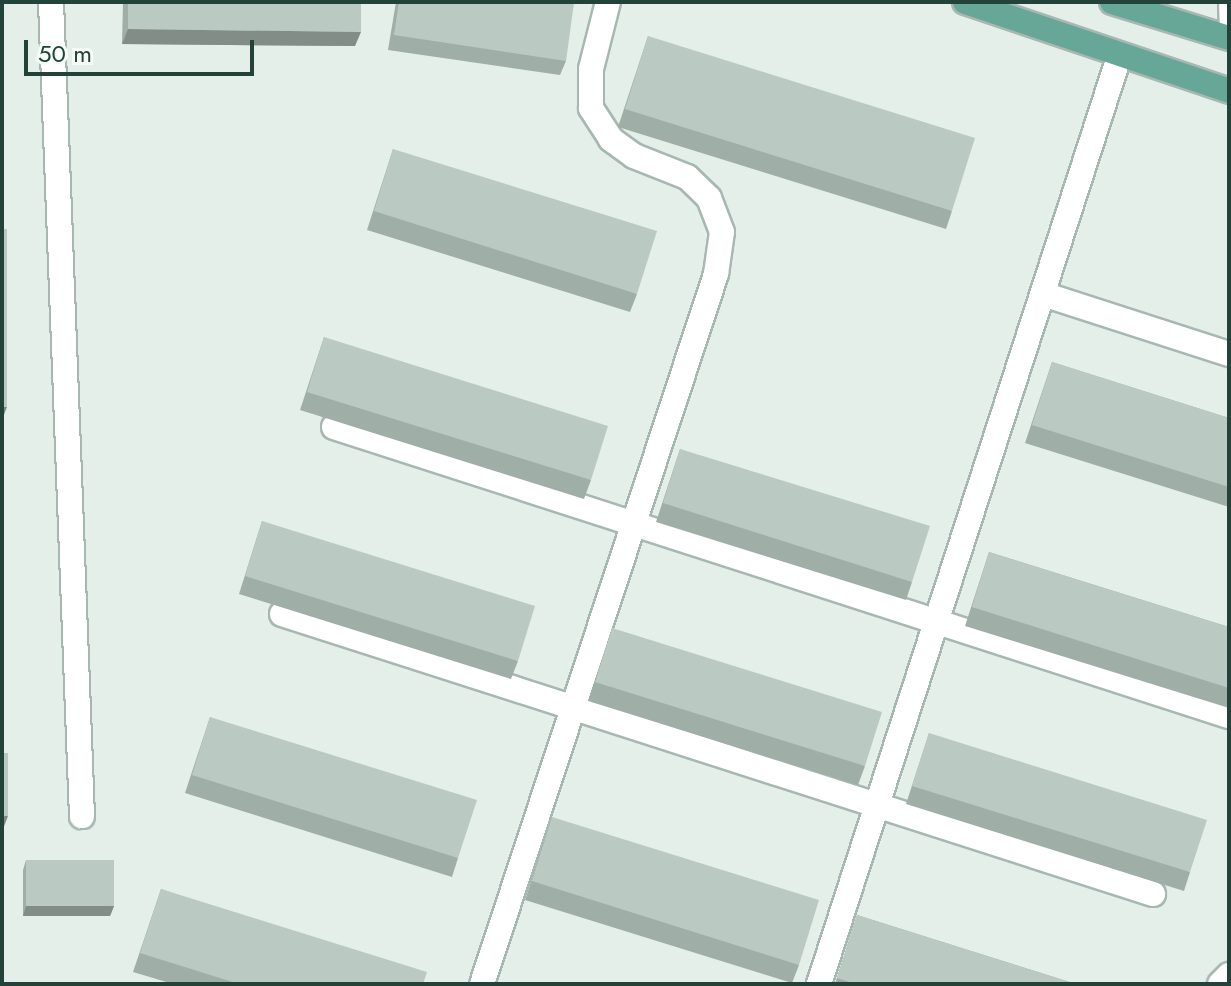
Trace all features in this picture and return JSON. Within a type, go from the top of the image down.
[{"type":"main road","points":[[965,2],[1229,91]]},
{"type":"main road","points":[[1112,2],[1227,37]]},
{"type":"street","points":[[51,2],[82,816]]},
{"type":"street","points":[[482,984],[716,274],[722,232],[709,198],[687,177],[634,156],[611,139],[591,108],[591,69],[608,2]]},
{"type":"street","points":[[819,984],[880,805],[1120,54]]},
{"type":"street","points":[[1043,294],[1229,354]]},
{"type":"street","points":[[334,427],[1229,716]]},
{"type":"street","points":[[282,614],[1153,894]]},
{"type":"street","points":[[1220,984],[1229,975]]},
{"type":"lane","points":[[1225,2],[1227,37]]},
{"type":"building","points":[[128,2],[361,2],[361,32],[128,29]]},
{"type":"building","points":[[399,2],[574,3],[566,61],[394,35]]},
{"type":"building","points":[[648,36],[975,138],[952,211],[625,109]]},
{"type":"building","points":[[393,149],[657,231],[637,294],[374,211]]},
{"type":"building","points":[[2,229],[7,229],[7,407],[2,407]]},
{"type":"building","points":[[324,337],[608,426],[591,480],[307,392]]},
{"type":"building","points":[[1052,362],[1229,418],[1229,487],[1032,425]]},
{"type":"building","points":[[680,449],[930,526],[912,582],[663,503]]},
{"type":"building","points":[[262,521],[535,606],[518,661],[245,576]]},
{"type":"building","points":[[989,552],[1229,627],[1229,688],[972,607]]},
{"type":"building","points":[[612,628],[882,712],[865,766],[595,682]]},
{"type":"building","points":[[210,717],[477,800],[458,858],[192,775]]},
{"type":"building","points":[[929,733],[1207,820],[1190,872],[912,786]]},
{"type":"building","points":[[2,753],[8,753],[8,816],[2,816]]},
{"type":"building","points":[[552,817],[819,900],[799,965],[532,881]]},
{"type":"building","points":[[26,860],[114,860],[114,906],[26,906]]},
{"type":"building","points":[[161,889],[427,972],[423,984],[239,984],[140,953]]},
{"type":"building","points":[[857,915],[1076,984],[856,984],[837,978]]}]
